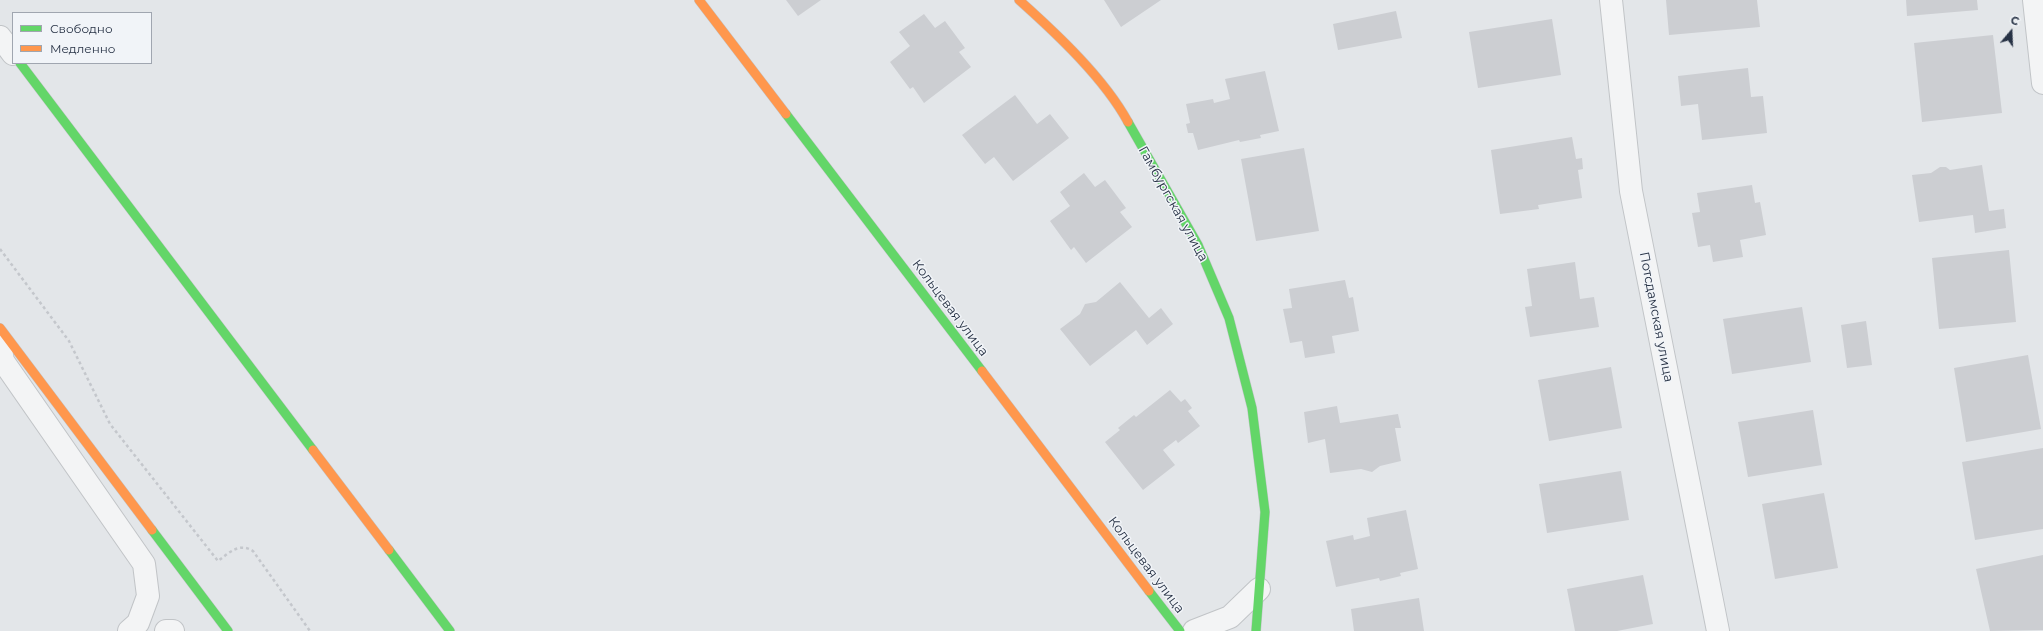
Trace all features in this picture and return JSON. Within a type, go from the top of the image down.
[{"type":"street","name":"Кольцевая улица","points":[[699,0],[1180,631]]},
{"type":"street","name":"Гамбургская улица","points":[[1019,0],[1059,36],[1119,105],[1198,245],[1229,318],[1252,408],[1265,512],[1256,631]]},
{"type":"street","name":"Потсдамская улица","points":[[1611,0],[1631,191],[1718,631]]},
{"type":"street","points":[[2034,0],[2043,83]]},
{"type":"street","points":[[0,37],[12,53]]},
{"type":"street","points":[[21,64],[450,631]]},
{"type":"street","points":[[0,328],[228,631]]},
{"type":"street","points":[[0,344],[3,361],[144,564],[148,596],[138,623],[129,631]]},
{"type":"street","points":[[1194,631],[1230,617],[1259,589]]},
{"type":"street","points":[[166,631],[173,631]]},
{"type":"path","points":[[0,249],[69,341],[110,424],[218,561],[236,547],[247,548],[253,551],[310,631]]},
{"type":"building","points":[[786,0],[821,0],[798,16]]},
{"type":"building","points":[[1104,0],[1161,0],[1121,27]]},
{"type":"building","points":[[1666,0],[1757,0],[1760,27],[1669,35]]},
{"type":"building","points":[[1906,0],[1977,0],[1978,10],[1907,16]]},
{"type":"building","points":[[1396,11],[1402,38],[1338,50],[1333,24]]},
{"type":"building","points":[[924,14],[935,28],[945,21],[965,48],[959,52],[971,67],[924,103],[913,87],[910,89],[890,62],[910,46],[899,32]]},
{"type":"building","points":[[1552,19],[1561,75],[1478,88],[1469,32]]},
{"type":"building","points":[[1993,35],[2002,113],[1922,122],[1914,43]]},
{"type":"building","points":[[1748,68],[1751,97],[1763,96],[1767,133],[1702,140],[1698,104],[1681,106],[1678,76]]},
{"type":"building","points":[[1265,71],[1279,131],[1260,135],[1261,138],[1240,142],[1239,140],[1198,150],[1193,133],[1188,133],[1186,124],[1190,123],[1186,104],[1213,99],[1214,103],[1230,99],[1225,79]]},
{"type":"building","points":[[1015,95],[1037,124],[1050,114],[1069,138],[1013,181],[994,157],[985,164],[962,135]]},
{"type":"building","points":[[1572,137],[1576,159],[1582,158],[1583,169],[1578,170],[1582,198],[1538,205],[1539,209],[1500,214],[1491,150]]},
{"type":"building","points":[[1304,148],[1319,231],[1256,241],[1241,159]]},
{"type":"building","points":[[1982,165],[1989,211],[2004,209],[2006,228],[1975,233],[1973,215],[1919,222],[1912,175],[1931,173],[1940,167],[1946,167],[1950,170]]},
{"type":"building","points":[[1084,173],[1095,187],[1105,180],[1126,208],[1120,212],[1132,227],[1086,263],[1074,247],[1071,250],[1050,221],[1070,206],[1060,192]]},
{"type":"building","points":[[1752,185],[1755,203],[1760,202],[1766,235],[1740,240],[1743,257],[1713,262],[1710,245],[1698,247],[1692,213],[1700,212],[1697,193]]},
{"type":"building","points":[[2009,250],[2016,322],[1939,329],[1932,258]]},
{"type":"building","points":[[1575,262],[1580,299],[1594,297],[1599,327],[1530,337],[1525,307],[1532,306],[1527,269]]},
{"type":"building","points":[[1345,280],[1349,298],[1353,297],[1359,331],[1332,336],[1335,353],[1305,358],[1302,341],[1290,343],[1283,309],[1292,308],[1289,289]]},
{"type":"building","points":[[1120,282],[1149,318],[1161,308],[1173,324],[1147,345],[1136,330],[1090,366],[1060,329],[1080,314],[1085,304],[1096,302]]},
{"type":"building","points":[[1802,307],[1811,362],[1732,374],[1723,319]]},
{"type":"building","points":[[1866,321],[1872,365],[1847,368],[1841,325]]},
{"type":"building","points":[[2028,355],[2041,429],[1966,442],[1954,368]]},
{"type":"building","points":[[1611,367],[1622,428],[1549,441],[1538,380]]},
{"type":"building","points":[[1170,390],[1181,402],[1185,399],[1192,408],[1188,411],[1200,426],[1178,443],[1176,440],[1163,450],[1175,465],[1143,490],[1105,442],[1120,430],[1118,428],[1134,415],[1136,417]]},
{"type":"building","points":[[1337,406],[1340,423],[1398,414],[1401,428],[1395,428],[1401,461],[1380,466],[1372,472],[1361,469],[1330,473],[1325,439],[1308,443],[1304,412]]},
{"type":"building","points":[[1813,410],[1822,465],[1748,477],[1738,422]]},
{"type":"building","points":[[2043,448],[2043,529],[1975,540],[1962,462]]},
{"type":"building","points":[[1621,471],[1629,520],[1547,533],[1539,484]]},
{"type":"building","points":[[1824,493],[1838,568],[1775,579],[1762,504]]},
{"type":"building","points":[[1406,510],[1418,569],[1400,573],[1401,576],[1380,581],[1379,578],[1336,587],[1326,541],[1353,535],[1354,540],[1370,536],[1367,518]]},
{"type":"building","points":[[2043,555],[2043,630],[1990,631],[1976,569]]},
{"type":"building","points":[[1643,575],[1653,624],[1617,631],[1575,631],[1567,589]]},
{"type":"building","points":[[1419,598],[1424,631],[1354,631],[1351,609]]},
{"type":"traffic: fast","points":[[21,64],[313,450]]},
{"type":"traffic: fast","points":[[786,114],[982,371]]},
{"type":"traffic: fast","points":[[1128,122],[1198,245],[1229,318],[1252,408],[1265,512],[1256,631]]},
{"type":"traffic: fast","points":[[152,530],[228,631]]},
{"type":"traffic: fast","points":[[389,550],[450,631]]},
{"type":"traffic: fast","points":[[1149,591],[1180,631]]},
{"type":"traffic: slow","points":[[699,0],[786,114]]},
{"type":"traffic: slow","points":[[1019,0],[1079,57],[1106,89],[1128,122]]},
{"type":"traffic: slow","points":[[0,328],[152,530]]},
{"type":"traffic: slow","points":[[982,371],[1149,591]]},
{"type":"traffic: slow","points":[[313,450],[389,550]]}]
